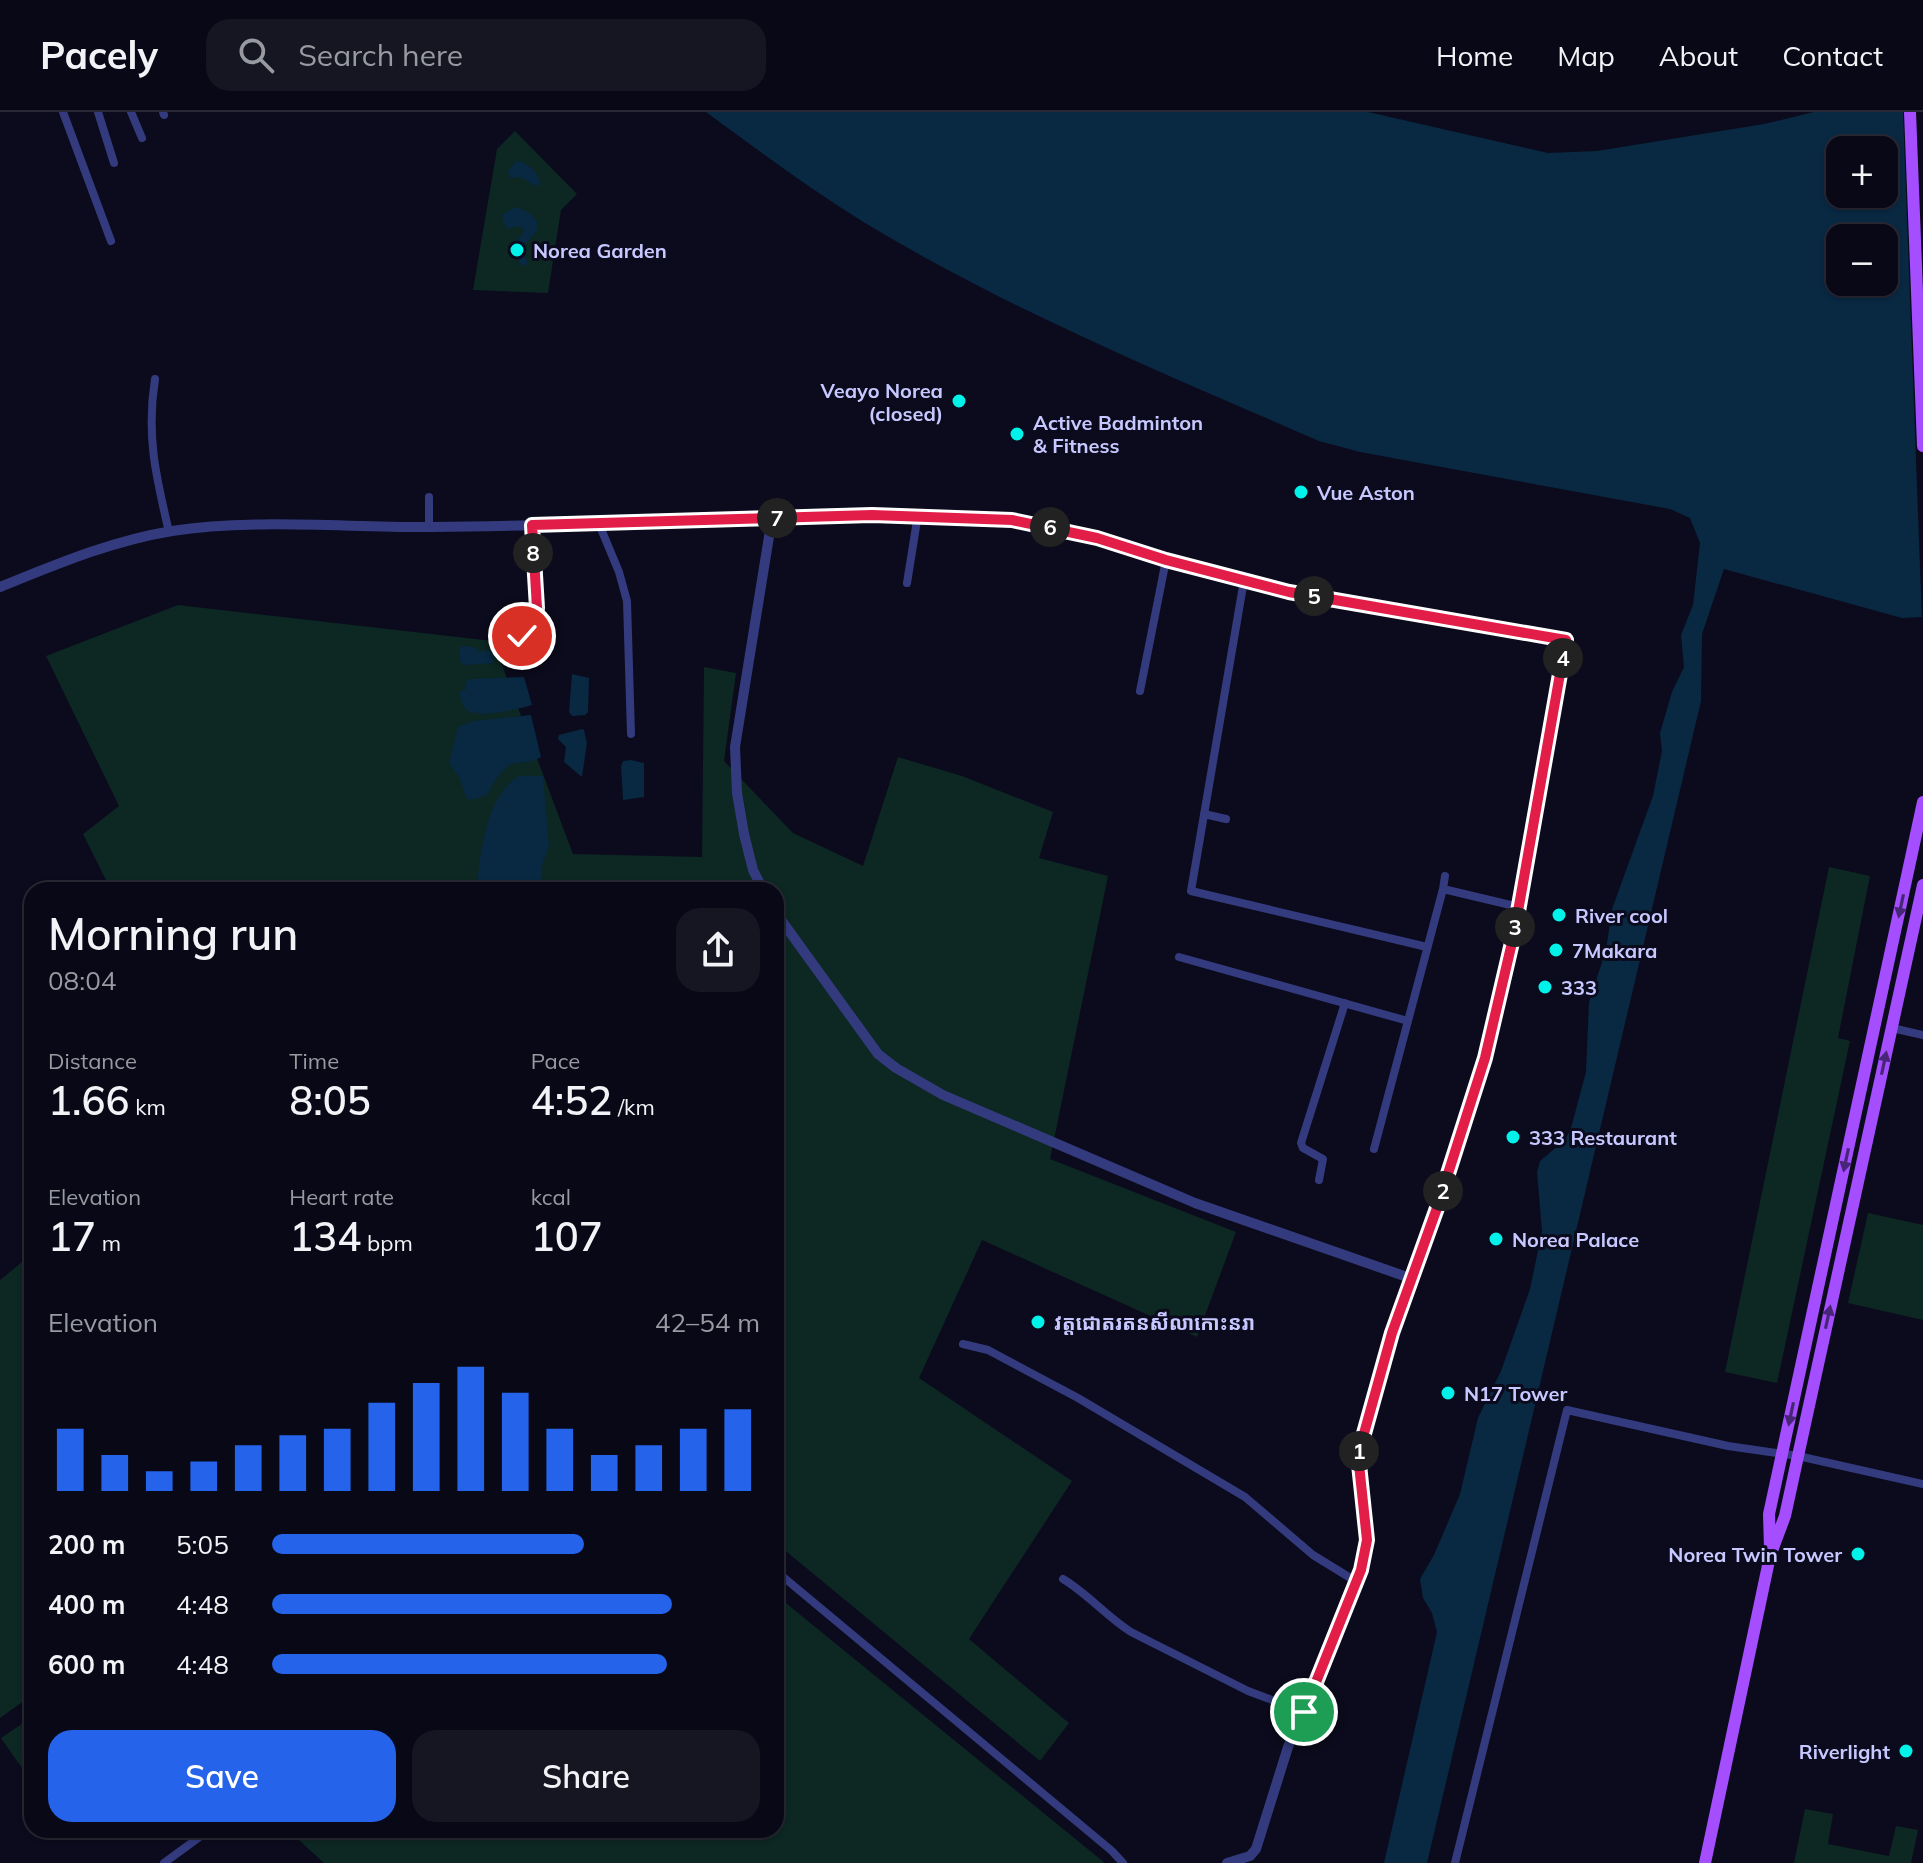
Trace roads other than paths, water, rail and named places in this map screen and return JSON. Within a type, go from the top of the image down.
[{"type":"main road","points":[[1910,112],[1923,446]]},
{"type":"main road","points":[[1770,1556],[1769,1514],[1923,802]]},
{"type":"main road","points":[[1705,1863],[1770,1556],[1785,1516],[1923,885]]},
{"type":"street","points":[[63,112],[111,241]]},
{"type":"street","points":[[98,112],[114,163]]},
{"type":"street","points":[[131,112],[142,138]]},
{"type":"street","points":[[155,379],[150,439],[169,532]]},
{"type":"street","points":[[429,497],[429,527]]},
{"type":"street","points":[[0,587],[77,555],[169,532],[301,525],[429,527],[599,524],[918,514],[984,517],[1047,526],[1289,592],[1566,640],[1519,907],[1473,1101],[1410,1278],[1358,1455],[1367,1540],[1357,1582],[1288,1747],[1256,1849],[1250,1856],[1227,1863]]},
{"type":"street","points":[[907,583],[918,514]]},
{"type":"street","points":[[759,882],[744,834],[737,793],[735,747],[772,518]]},
{"type":"street","points":[[599,524],[627,601],[631,734]]},
{"type":"street","points":[[517,645],[536,619],[532,525]]},
{"type":"street","points":[[1140,691],[1166,560]]},
{"type":"street","points":[[1244,580],[1191,891],[1427,947]]},
{"type":"street","points":[[1204,814],[1226,819]]},
{"type":"street","points":[[1374,1149],[1445,876]]},
{"type":"street","points":[[1443,889],[1519,907]]},
{"type":"street","points":[[784,924],[878,1054],[920,1083],[1195,1203],[1410,1278]]},
{"type":"street","points":[[1179,957],[1408,1021]]},
{"type":"street","points":[[1319,1180],[1323,1159],[1303,1148],[1301,1143],[1345,1003]]},
{"type":"street","points":[[1892,1028],[1923,1035]]},
{"type":"street","points":[[963,1344],[988,1350],[1166,1449],[1245,1497],[1313,1555],[1357,1582]]},
{"type":"street","points":[[1455,1863],[1567,1410],[1728,1446],[1798,1456],[1923,1484]]},
{"type":"street","points":[[784,1578],[1123,1863]]},
{"type":"street","points":[[1063,1579],[1131,1632],[1248,1691],[1304,1712]]},
{"type":"street","points":[[164,1863],[198,1838]]},
{"type":"water","points":[[706,112],[1368,112],[1548,153],[1597,151],[1764,124],[1814,112],[1923,112],[1923,617],[1902,618],[1724,569],[1702,634],[1701,701],[1427,1863],[1384,1863],[1437,1632],[1432,1613],[1423,1598],[1420,1579],[1434,1555],[1460,1494],[1478,1418],[1501,1371],[1530,1289],[1542,1231],[1537,1172],[1540,1161],[1565,1140],[1571,1128],[1586,1072],[1589,1002],[1606,950],[1612,909],[1653,796],[1662,751],[1660,733],[1672,692],[1684,667],[1681,635],[1693,605],[1700,543],[1690,518],[1670,509],[1360,452],[1319,441],[1032,313],[920,255],[804,183]]},
{"type":"water","points":[[516,161],[533,169],[540,186],[520,177],[510,178],[508,172]]},
{"type":"water","points":[[515,207],[528,212],[537,221],[538,229],[522,248],[528,263],[525,266],[521,265],[517,255],[509,253],[506,248],[522,235],[524,228],[517,226],[509,229],[504,224],[502,215]]},
{"type":"water","points":[[459,647],[476,648],[479,652],[492,652],[494,663],[464,665],[460,661]]},
{"type":"water","points":[[572,674],[589,678],[588,712],[585,715],[572,716],[569,712]]},
{"type":"water","points":[[524,677],[532,705],[499,712],[472,713],[463,704],[459,692],[466,689],[465,683],[470,679]]},
{"type":"water","points":[[531,715],[541,757],[510,764],[487,795],[471,800],[466,798],[459,777],[449,763],[458,727],[474,721]]},
{"type":"water","points":[[582,729],[587,743],[582,777],[564,762],[566,747],[558,739],[559,735]]},
{"type":"water","points":[[623,761],[644,763],[644,797],[623,800],[621,766]]},
{"type":"water","points":[[519,776],[543,776],[549,846],[541,869],[542,882],[478,882],[486,827],[508,785]]},
{"type":"place","name":"Norea Garden","points":[[517,250]]},
{"type":"place","name":"Veayo Norea (closed)","points":[[959,401]]},
{"type":"place","name":"Active Badminton & Fitness","points":[[1017,434]]},
{"type":"place","name":"Vue Aston","points":[[1301,492]]},
{"type":"place","name":"River cool","points":[[1559,915]]},
{"type":"place","name":"7Makara","points":[[1556,950]]},
{"type":"place","name":"333","points":[[1545,987]]},
{"type":"place","name":"333 Restaurant","points":[[1513,1137]]},
{"type":"place","name":"Norea Palace","points":[[1496,1239]]},
{"type":"place","name":"វត្តជោតរតនសីលាកោះនរា","points":[[1038,1322]]},
{"type":"place","name":"N17 Tower","points":[[1448,1393]]},
{"type":"place","name":"Norea Twin Tower","points":[[1858,1554]]},
{"type":"place","name":"Riverlight","points":[[1906,1751]]}]
